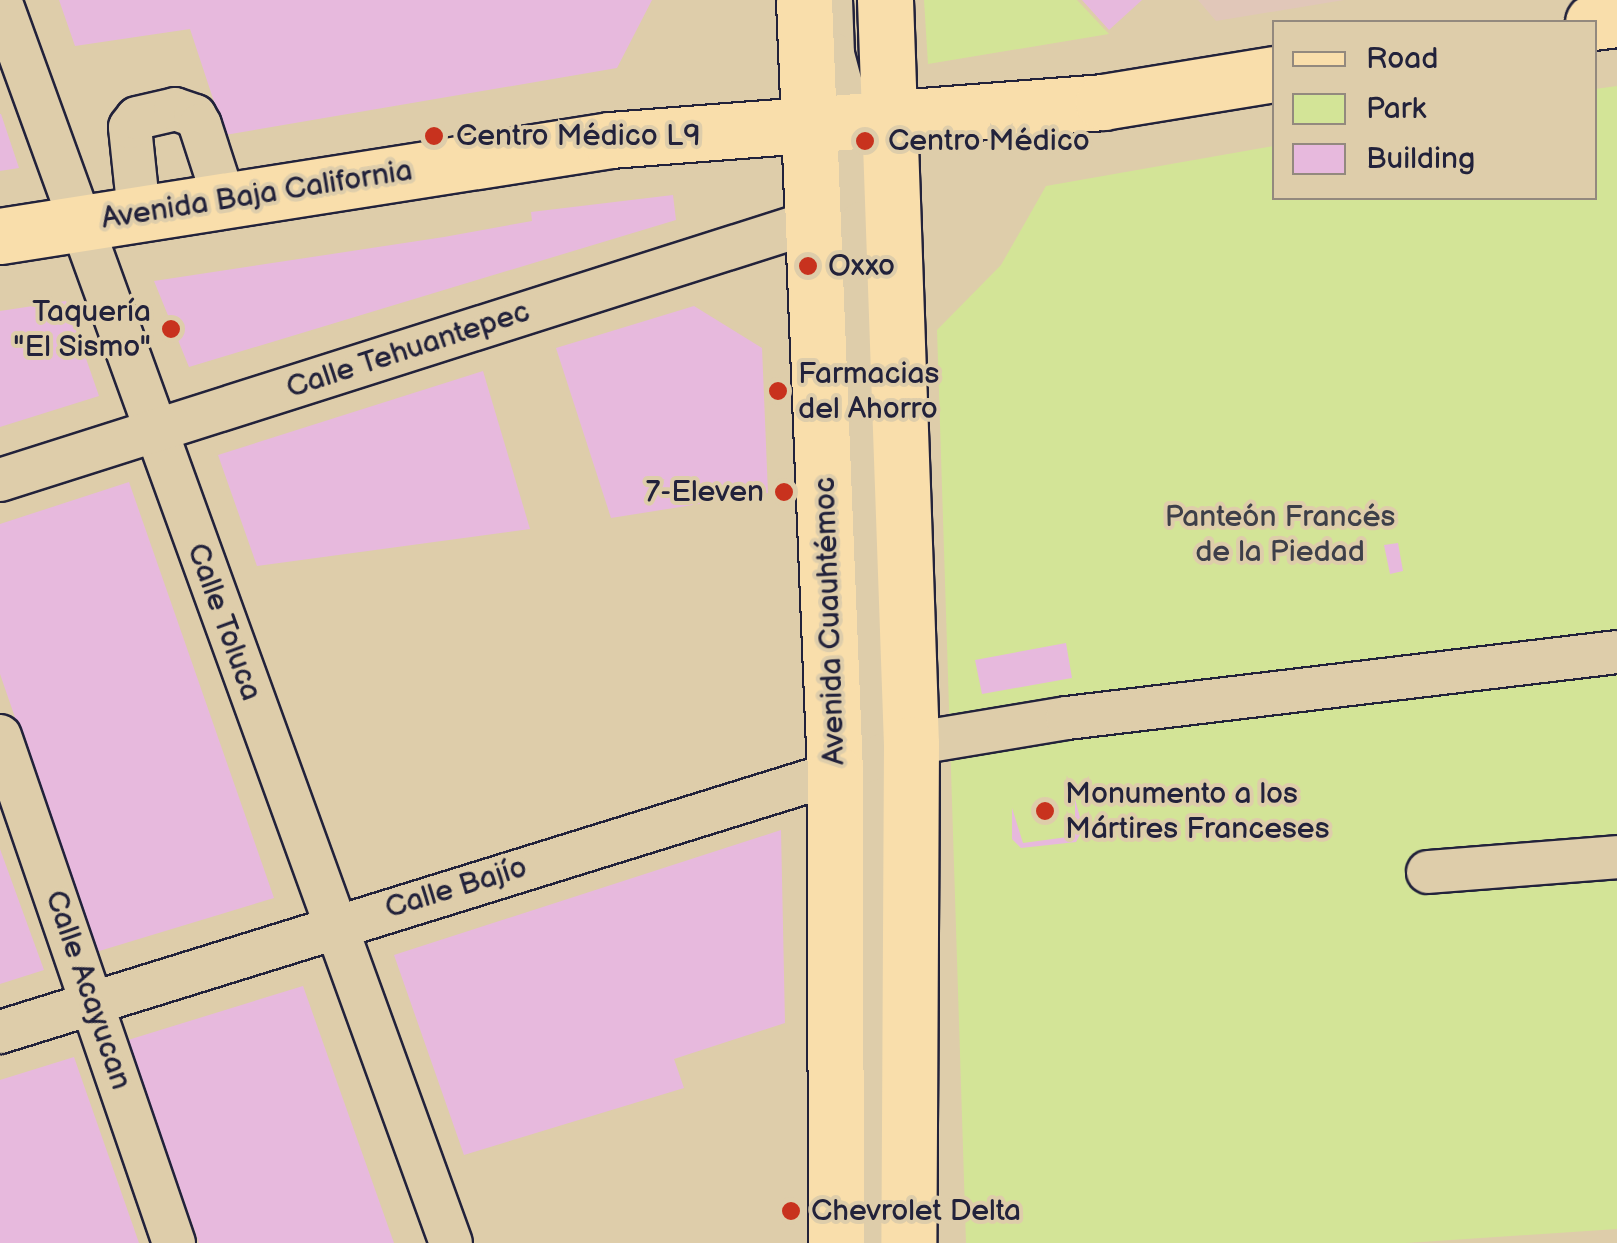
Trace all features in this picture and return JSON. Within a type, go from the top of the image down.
[{"type":"main road","name":"Avenida Cuauhtémoc","points":[[804,0],[851,122],[875,758],[908,1243]]},
{"type":"main road","name":"Avenida Cuauhtémoc","points":[[836,1243],[875,758],[816,222],[851,122],[886,0]]},
{"type":"main road","name":"Avenida Baja California","points":[[0,236],[610,140],[1103,102],[1272,74]]},
{"type":"street","points":[[831,0],[833,54],[851,122]]},
{"type":"street","points":[[851,122],[869,46],[867,0]]},
{"type":"street","points":[[1610,0],[1617,8]]},
{"type":"street","name":"Calle Toluca","points":[[1,3],[451,1243]]},
{"type":"street","points":[[140,213],[130,127],[137,118],[161,111],[195,116],[224,200]]},
{"type":"street","name":"Calle Tehuantepec","points":[[0,480],[816,222]]},
{"type":"street","name":"Calle Bajío","points":[[0,1032],[875,758],[1067,718],[1617,652]]},
{"type":"street","name":"Calle Acayucan","points":[[0,736],[174,1243]]},
{"type":"street","points":[[875,758],[881,1243]]},
{"type":"street","points":[[1428,872],[1617,857]]},
{"type":"shaded area","points":[[1198,0],[1344,0],[1216,21]]},
{"type":"green space","points":[[924,0],[1077,0],[1109,34],[928,64]]},
{"type":"green space","name":"Panteón Francés de la Piedad","points":[[1617,86],[1617,1229],[1406,1243],[966,1243],[937,330],[1001,265],[1046,186],[1272,146],[1272,200],[1597,200],[1597,89]]},
{"type":"building","points":[[59,0],[652,0],[617,68],[225,135],[190,29],[75,46]]},
{"type":"building","points":[[1082,0],[1142,0],[1109,30]]},
{"type":"building","points":[[1,114],[19,168],[0,171]]},
{"type":"building","points":[[673,195],[676,220],[189,367],[154,281],[532,221],[531,212]]},
{"type":"building","points":[[66,301],[99,396],[0,427],[0,311]]},
{"type":"building","points":[[694,306],[762,348],[768,493],[611,518],[556,348]]},
{"type":"building","points":[[483,371],[530,529],[257,566],[218,455]]},
{"type":"building","points":[[129,482],[274,898],[96,952],[0,674],[0,524]]},
{"type":"building","points":[[1398,543],[1403,571],[1390,574],[1384,545]]},
{"type":"building","points":[[1066,643],[1072,678],[982,694],[975,660]]},
{"type":"building","points":[[1075,799],[1083,829],[1076,842],[1021,848],[1012,839],[1012,808],[1023,843],[1075,836]]},
{"type":"building","points":[[781,830],[785,1023],[674,1059],[684,1088],[464,1155],[394,955]]},
{"type":"building","points":[[0,849],[44,970],[0,984]]},
{"type":"building","points":[[303,986],[394,1243],[199,1243],[128,1040]]},
{"type":"building","points":[[74,1057],[139,1243],[0,1243],[0,1080]]},
{"type":"place","name":"Centro Médico L9","points":[[434,136]]},
{"type":"place","name":"Centro Médico","points":[[865,141]]},
{"type":"place","name":"Oxxo","points":[[808,266]]},
{"type":"place","name":"Taquería \"El Sismo\"","points":[[171,329]]},
{"type":"place","name":"Farmacias del Ahorro","points":[[778,391]]},
{"type":"place","name":"7-Eleven","points":[[784,492]]},
{"type":"place","name":"Monumento a los Mártires Franceses","points":[[1045,811]]},
{"type":"place","name":"Chevrolet Delta","points":[[791,1211]]}]
